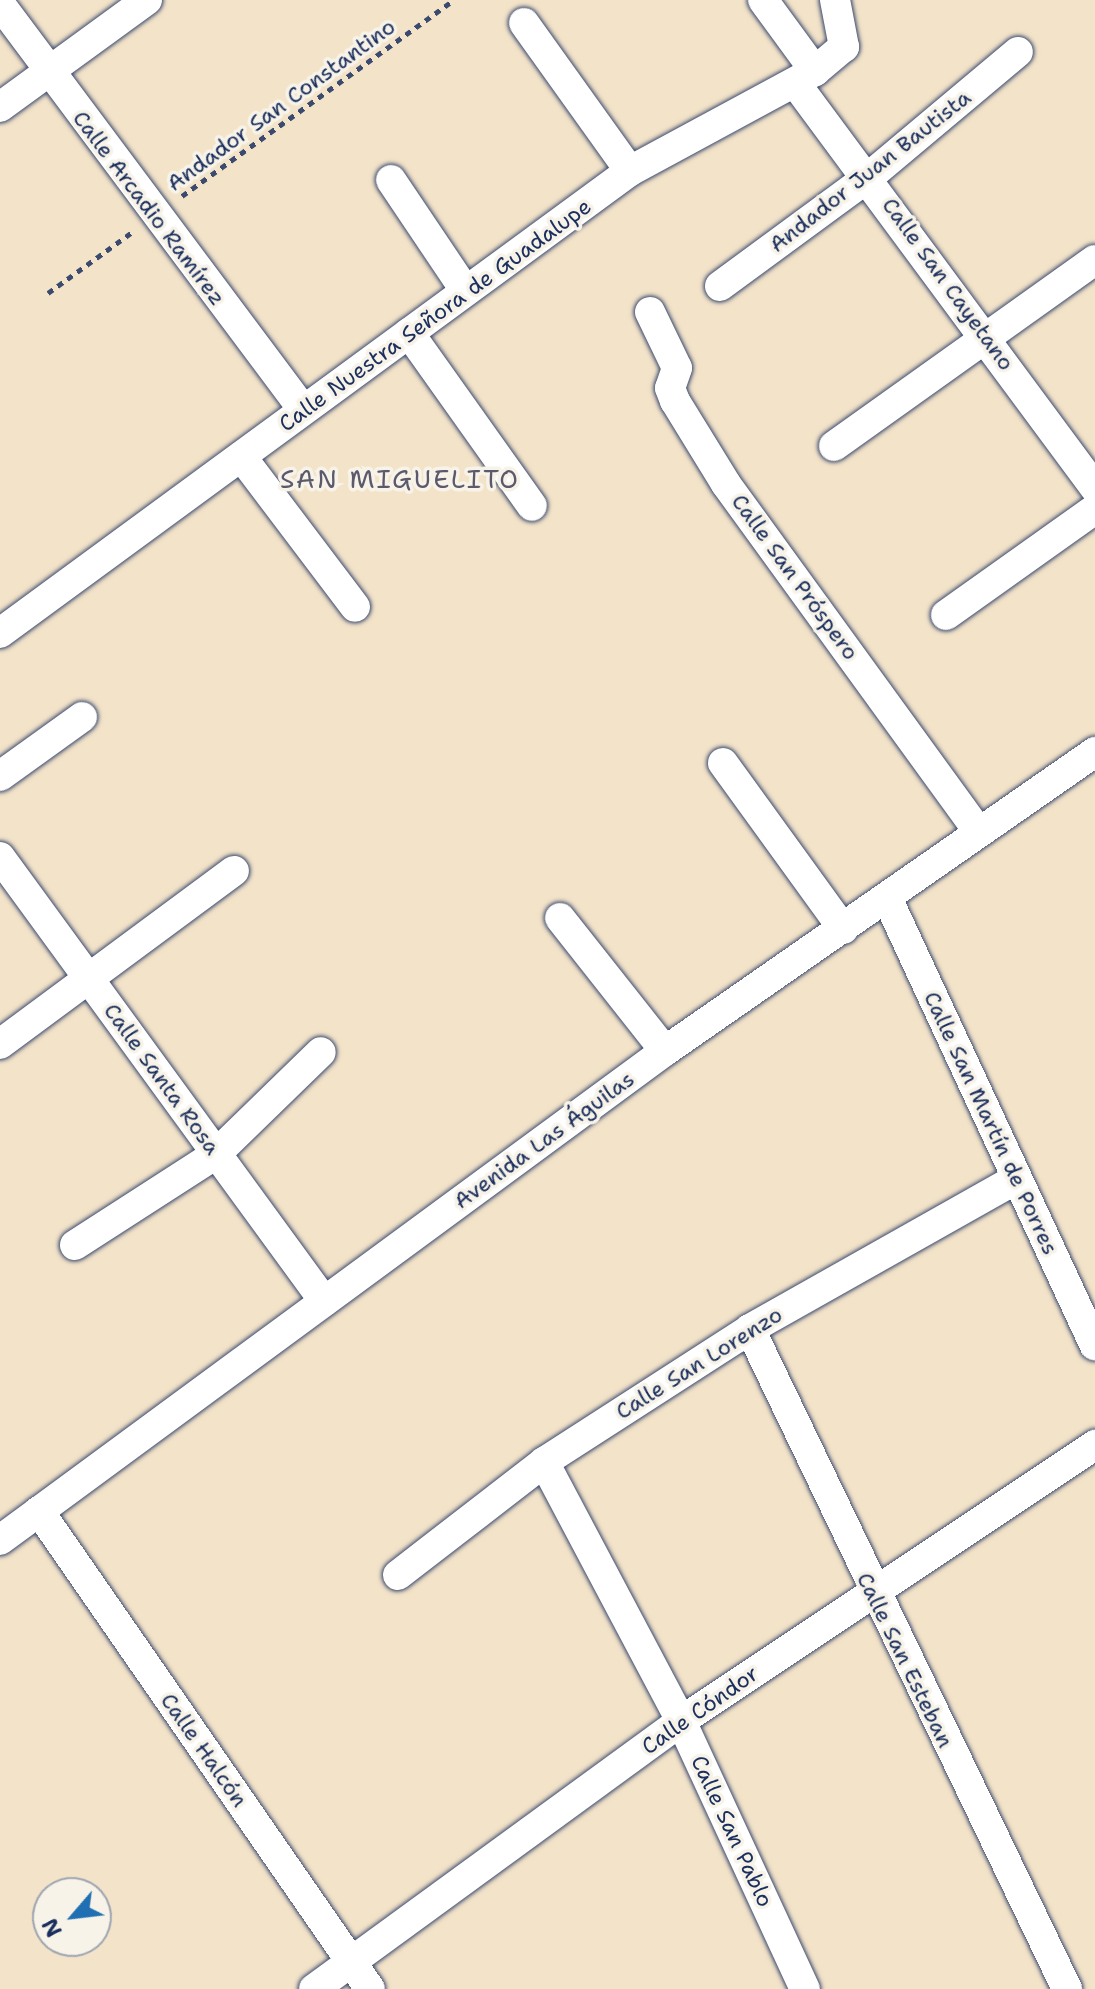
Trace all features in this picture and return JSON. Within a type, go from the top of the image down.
[{"type":"street","points":[[0,107],[50,76],[147,0]]},
{"type":"street","name":"Calle San Cayetano","points":[[763,0],[806,77],[870,176],[1095,488]]},
{"type":"street","name":"Calle Nuestra Señora de Guadalupe","points":[[0,633],[244,460],[302,408],[630,171],[806,77],[844,47],[835,0]]},
{"type":"street","name":"Calle Arcadio Ramírez","points":[[0,4],[154,216],[302,408]]},
{"type":"street","points":[[524,23],[630,171]]},
{"type":"street","name":"Andador Juan Bautista","points":[[720,286],[870,176],[1018,52]]},
{"type":"street","points":[[391,180],[465,290]]},
{"type":"street","points":[[834,446],[1095,260]]},
{"type":"street","name":"Calle San Próspero","points":[[650,312],[677,368],[670,388],[726,484],[977,829]]},
{"type":"street","points":[[409,333],[532,506]]},
{"type":"street","points":[[244,460],[355,607]]},
{"type":"street","points":[[946,615],[1095,509]]},
{"type":"street","points":[[0,776],[82,717]]},
{"type":"street","name":"Avenida Las Águilas","points":[[0,1540],[665,1051],[888,900],[977,829],[1095,752]]},
{"type":"street","points":[[723,763],[843,929]]},
{"type":"street","name":"Calle Santa Rosa","points":[[0,857],[324,1301]]},
{"type":"street","points":[[0,1044],[234,871]]},
{"type":"street","name":"Calle San Martín de Porres","points":[[888,900],[1095,1345]]},
{"type":"street","points":[[560,918],[665,1051]]},
{"type":"street","points":[[75,1245],[216,1154],[321,1052]]},
{"type":"street","name":"Calle San Lorenzo","points":[[398,1575],[544,1462],[750,1329],[1016,1179]]},
{"type":"street","name":"Calle San Esteban","points":[[750,1329],[872,1594],[1067,1989]]},
{"type":"street","name":"Calle Cóndor","points":[[314,1989],[681,1721],[1095,1445]]},
{"type":"street","name":"Calle San Pablo","points":[[544,1462],[681,1721],[805,1989]]},
{"type":"street","name":"Calle Halcón","points":[[39,1511],[370,1989]]},
{"type":"path","name":"Andador San Constantino","points":[[48,293],[454,0]]},
{"type":"district","name":"SAN MIGUELITO","points":[[400,479]]}]
